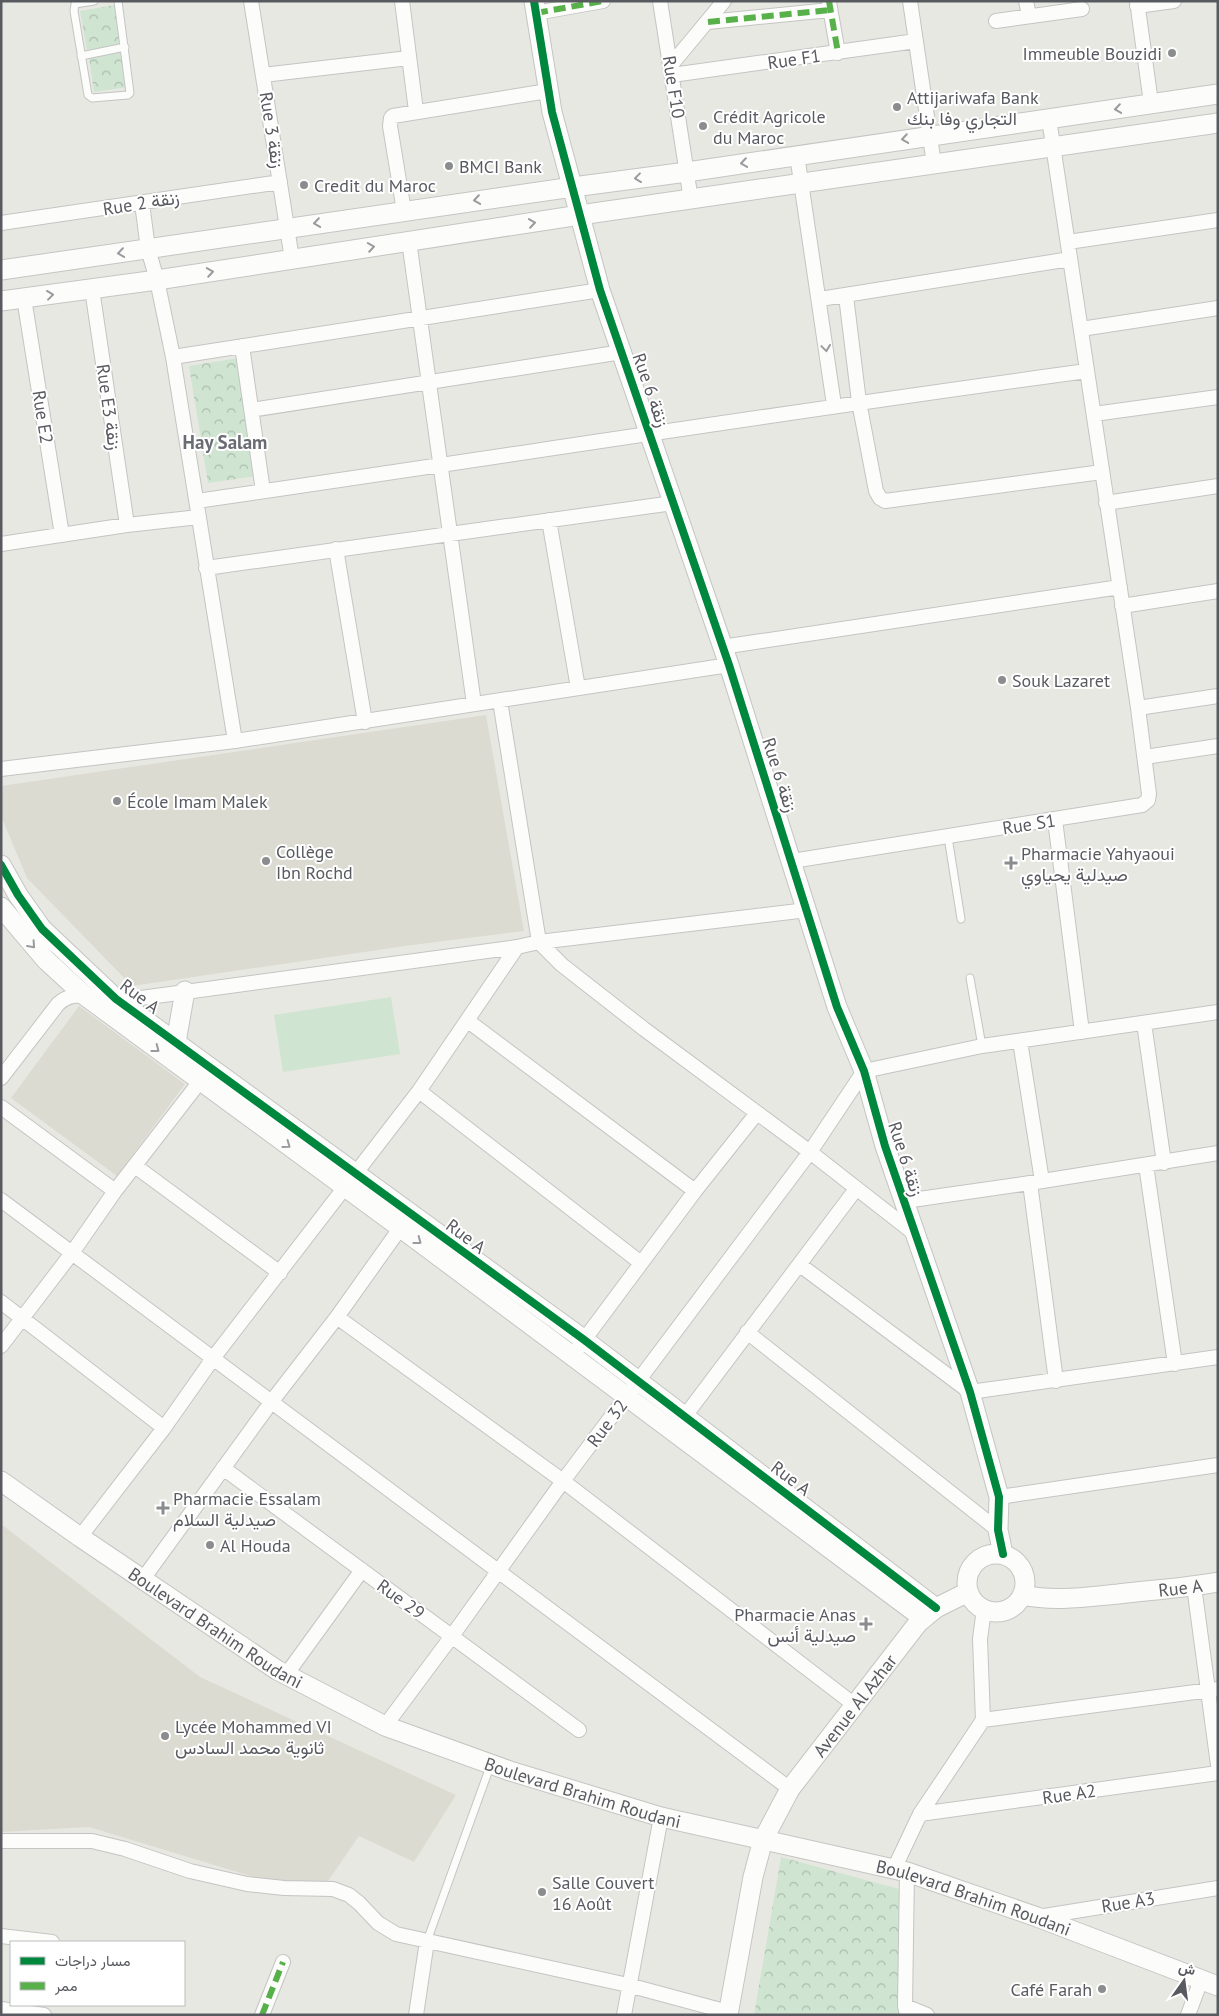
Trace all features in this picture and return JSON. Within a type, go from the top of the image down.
[{"type":"street","name":"Rue 3 زنقة","points":[[251,1],[292,259]]},
{"type":"street","points":[[402,1],[416,111]]},
{"type":"street","points":[[535,7],[603,1]]},
{"type":"street","name":"Rue F10","points":[[660,1],[691,200]]},
{"type":"street","points":[[671,70],[724,1]]},
{"type":"street","points":[[910,1],[934,164]]},
{"type":"street","points":[[1026,1],[1029,16]]},
{"type":"street","points":[[1151,104],[1137,4],[1174,1]]},
{"type":"street","points":[[708,22],[830,5],[838,53]]},
{"type":"street","name":"Rue 6 زنقة","points":[[535,7],[548,91],[563,157],[573,187],[600,290],[729,665],[837,1007],[864,1071],[885,1146],[970,1392],[999,1497],[998,1530],[1003,1554]]},
{"type":"street","points":[[996,20],[1082,9]]},
{"type":"street","name":"Rue F1","points":[[671,70],[838,53],[916,42]]},
{"type":"street","points":[[263,75],[409,58]]},
{"type":"street","points":[[404,211],[390,122],[393,116],[548,91]]},
{"type":"street","points":[[1,270],[1218,94]]},
{"type":"street","name":"Rue S1","points":[[792,862],[1142,805],[1148,800],[1145,757],[1138,708],[1049,119]]},
{"type":"street","points":[[1,301],[157,280],[580,215],[1218,123]]},
{"type":"street","points":[[797,156],[820,299],[834,405]]},
{"type":"street","name":"Rue 2 زنقة","points":[[1,224],[280,182]]},
{"type":"street","points":[[142,203],[148,249],[157,280],[173,357],[235,741]]},
{"type":"street","points":[[1068,242],[1218,220]]},
{"type":"street","points":[[409,241],[474,704]]},
{"type":"street","points":[[820,299],[1070,259]]},
{"type":"street","name":"Rue E3 زنقة","points":[[92,289],[127,526]]},
{"type":"street","points":[[173,357],[600,290]]},
{"type":"street","points":[[846,296],[859,402],[876,491],[880,498],[885,501],[1102,472]]},
{"type":"street","name":"Rue E2","points":[[24,298],[62,535]]},
{"type":"street","points":[[1081,329],[1218,308]]},
{"type":"street","points":[[242,346],[263,491]]},
{"type":"street","points":[[251,410],[622,352]]},
{"type":"street","points":[[197,501],[650,435],[834,405],[1087,371]]},
{"type":"street","points":[[1094,414],[1218,397]]},
{"type":"street","points":[[1106,503],[1218,486]]},
{"type":"street","points":[[206,568],[673,503]]},
{"type":"street","points":[[1,544],[199,517]]},
{"type":"street","points":[[549,520],[578,688]]},
{"type":"street","points":[[336,549],[365,722]]},
{"type":"street","points":[[722,647],[1120,587]]},
{"type":"street","points":[[1122,606],[1218,591]]},
{"type":"street","points":[[1,769],[235,741],[729,665]]},
{"type":"street","points":[[1138,708],[1218,696]]},
{"type":"street","points":[[500,700],[538,942],[562,965],[644,1029],[810,1152],[915,1234]]},
{"type":"street","points":[[1145,757],[1218,746]]},
{"type":"street","points":[[1055,820],[1082,1032]]},
{"type":"street","name":"Rue A","points":[[1,865],[18,895],[42,929],[116,999],[176,1042],[206,1074]]},
{"type":"street","name":"Rue A","points":[[1,907],[46,960],[84,996],[206,1074],[349,1180],[583,1340],[632,1390]]},
{"type":"street","points":[[1,1078],[58,1004],[65,998],[74,995],[116,999],[140,998],[517,947],[538,942],[807,910]]},
{"type":"street","points":[[80,1537],[349,1180],[419,1091],[517,947]]},
{"type":"street","points":[[176,1042],[185,991]]},
{"type":"street","points":[[864,1071],[982,1046],[1218,1012]]},
{"type":"street","points":[[468,1021],[695,1191]]},
{"type":"street","points":[[1144,1023],[1164,1163]]},
{"type":"street","points":[[1020,1041],[1056,1380]]},
{"type":"street","name":"Rue 32","points":[[384,1726],[452,1636],[562,1481],[810,1152],[864,1071]]},
{"type":"street","points":[[1,1346],[72,1253],[115,1190],[206,1074]]},
{"type":"street","points":[[419,1091],[641,1263]]},
{"type":"street","points":[[1,1107],[115,1190]]},
{"type":"street","points":[[572,1356],[695,1191],[757,1113]]},
{"type":"street","points":[[904,1200],[1164,1163],[1218,1153]]},
{"type":"street","points":[[1146,1165],[1175,1364]]},
{"type":"street","points":[[135,1166],[280,1273]]},
{"type":"street","points":[[679,1423],[856,1189]]},
{"type":"street","points":[[1,1200],[790,1789]]},
{"type":"street","points":[[143,1579],[406,1220]]},
{"type":"street","name":"Rue A","points":[[406,1220],[572,1356],[632,1390],[679,1423],[929,1613]]},
{"type":"street","points":[[800,1265],[970,1392],[1218,1357]]},
{"type":"street","points":[[1,1302],[164,1428]]},
{"type":"street","points":[[336,1318],[562,1481],[856,1706]]},
{"type":"street","points":[[747,1332],[998,1530]]},
{"type":"street","points":[[999,1497],[1218,1465]]},
{"type":"street","name":"Rue 29","points":[[223,1468],[579,1730]]},
{"type":"street","name":"Boulevard Brahim Roudani","points":[[1,1481],[236,1644],[286,1675],[384,1726],[491,1764],[661,1817],[900,1870],[1038,1917],[1209,1983]]},
{"type":"street","points":[[1003,1554],[1011,1557],[1023,1570],[1025,1578],[1023,1596],[1018,1603],[1002,1611],[984,1609],[977,1605],[968,1592],[969,1572],[983,1556],[1003,1554]]},
{"type":"street","points":[[286,1675],[362,1570]]},
{"type":"street","name":"Rue A","points":[[1023,1596],[1040,1599],[1066,1599],[1218,1582]]},
{"type":"street","points":[[1194,1586],[1213,1690],[1218,1765]]},
{"type":"street","name":"Avenue Al Azhar","points":[[728,2014],[753,1877],[763,1840],[790,1789],[929,1613],[968,1592]]},
{"type":"street","points":[[927,2015],[906,2010],[900,1870],[920,1814],[983,1720],[980,1639],[984,1609]]},
{"type":"street","points":[[983,1720],[1213,1690]]},
{"type":"street","name":"Rue A2","points":[[920,1814],[1218,1773]]},
{"type":"street","points":[[624,2015],[628,1985],[661,1817]]},
{"type":"street","points":[[1,1841],[92,1841],[125,1849],[190,1871],[247,1884],[284,1888],[333,1889],[348,1895],[386,1929],[396,1934],[628,1985],[728,2014]]},
{"type":"street","name":"Rue A3","points":[[1038,1917],[1218,1888]]},
{"type":"street","points":[[1,1936],[44,1941]]},
{"type":"street","points":[[416,2015],[427,1941]]},
{"type":"street","points":[[262,2015],[283,1962]]},
{"type":"street","points":[[1188,2015],[1209,1983]]},
{"type":"street","points":[[10,2012],[44,2015]]},
{"type":"lane","points":[[94,1],[75,4],[74,7],[81,56],[90,98],[128,95],[130,90],[118,1]]},
{"type":"lane","points":[[81,56],[125,47]]},
{"type":"lane","points":[[948,837],[961,919]]},
{"type":"lane","points":[[970,978],[982,1046]]},
{"type":"lane","points":[[427,1941],[491,1764]]},
{"type":"shaded area","points":[[486,715],[524,931],[412,945],[132,986],[27,878],[1,816],[1,786]]},
{"type":"shaded area","points":[[79,1006],[185,1084],[117,1176],[11,1098]]},
{"type":"shaded area","name":"Lycée Mohammed VI ثانوية محمد السادس","points":[[1,1524],[200,1677],[456,1795],[414,1862],[359,1836],[324,1887],[257,1878],[89,1827],[1,1832]]},
{"type":"green space","points":[[114,5],[121,45],[87,50],[80,11]]},
{"type":"green space","points":[[122,52],[128,87],[94,92],[89,58]]},
{"type":"green space","points":[[238,358],[257,476],[208,483],[189,366]]},
{"type":"green space","points":[[391,997],[400,1054],[283,1072],[274,1015]]},
{"type":"green space","points":[[781,1857],[903,1890],[899,2015],[754,2015]]},
{"type":"marked path","points":[[536,13],[603,1]]},
{"type":"marked path","points":[[829,1],[838,53]]},
{"type":"marked path","points":[[708,22],[830,10]]},
{"type":"marked path","points":[[262,2015],[283,1962]]},
{"type":"cycle path","points":[[534,1],[552,112],[600,290],[729,665],[837,1007],[864,1071],[885,1146],[970,1392],[999,1497],[998,1530],[1003,1554]]},
{"type":"cycle path","points":[[1,865],[18,895],[42,929],[116,999],[583,1339],[936,1608]]},
{"type":"place","name":"Immeuble Bouzidi","points":[[1172,53]]},
{"type":"place","name":"Attijariwafa Bank التجاري وفا بنك","points":[[897,107]]},
{"type":"place","name":"Crédit Agricole du Maroc","points":[[703,126]]},
{"type":"place","name":"BMCI Bank","points":[[449,166]]},
{"type":"place","name":"Credit du Maroc","points":[[304,185]]},
{"type":"place","name":"Souk Lazaret","points":[[1002,680]]},
{"type":"place","name":"École Imam Malek","points":[[117,801]]},
{"type":"place","name":"Collège Ibn Rochd","points":[[266,861]]},
{"type":"place","name":"Pharmacie Yahyaoui صيدلية يحياوي","points":[[1011,863]]},
{"type":"place","name":"Pharmacie Essalam صيدلية السلام","points":[[163,1508]]},
{"type":"place","name":"Al Houda","points":[[210,1545]]},
{"type":"place","name":"Pharmacie Anas صيدلية أنس","points":[[866,1624]]},
{"type":"place","name":"Lycée Mohammed VI ثانوية محمد السادس","points":[[165,1736]]},
{"type":"place","name":"Salle Couvert 16 Août","points":[[542,1892]]},
{"type":"place","name":"Café Farah","points":[[1102,1989]]},
{"type":"district","name":"Hay Salam","points":[[225,442]]}]
